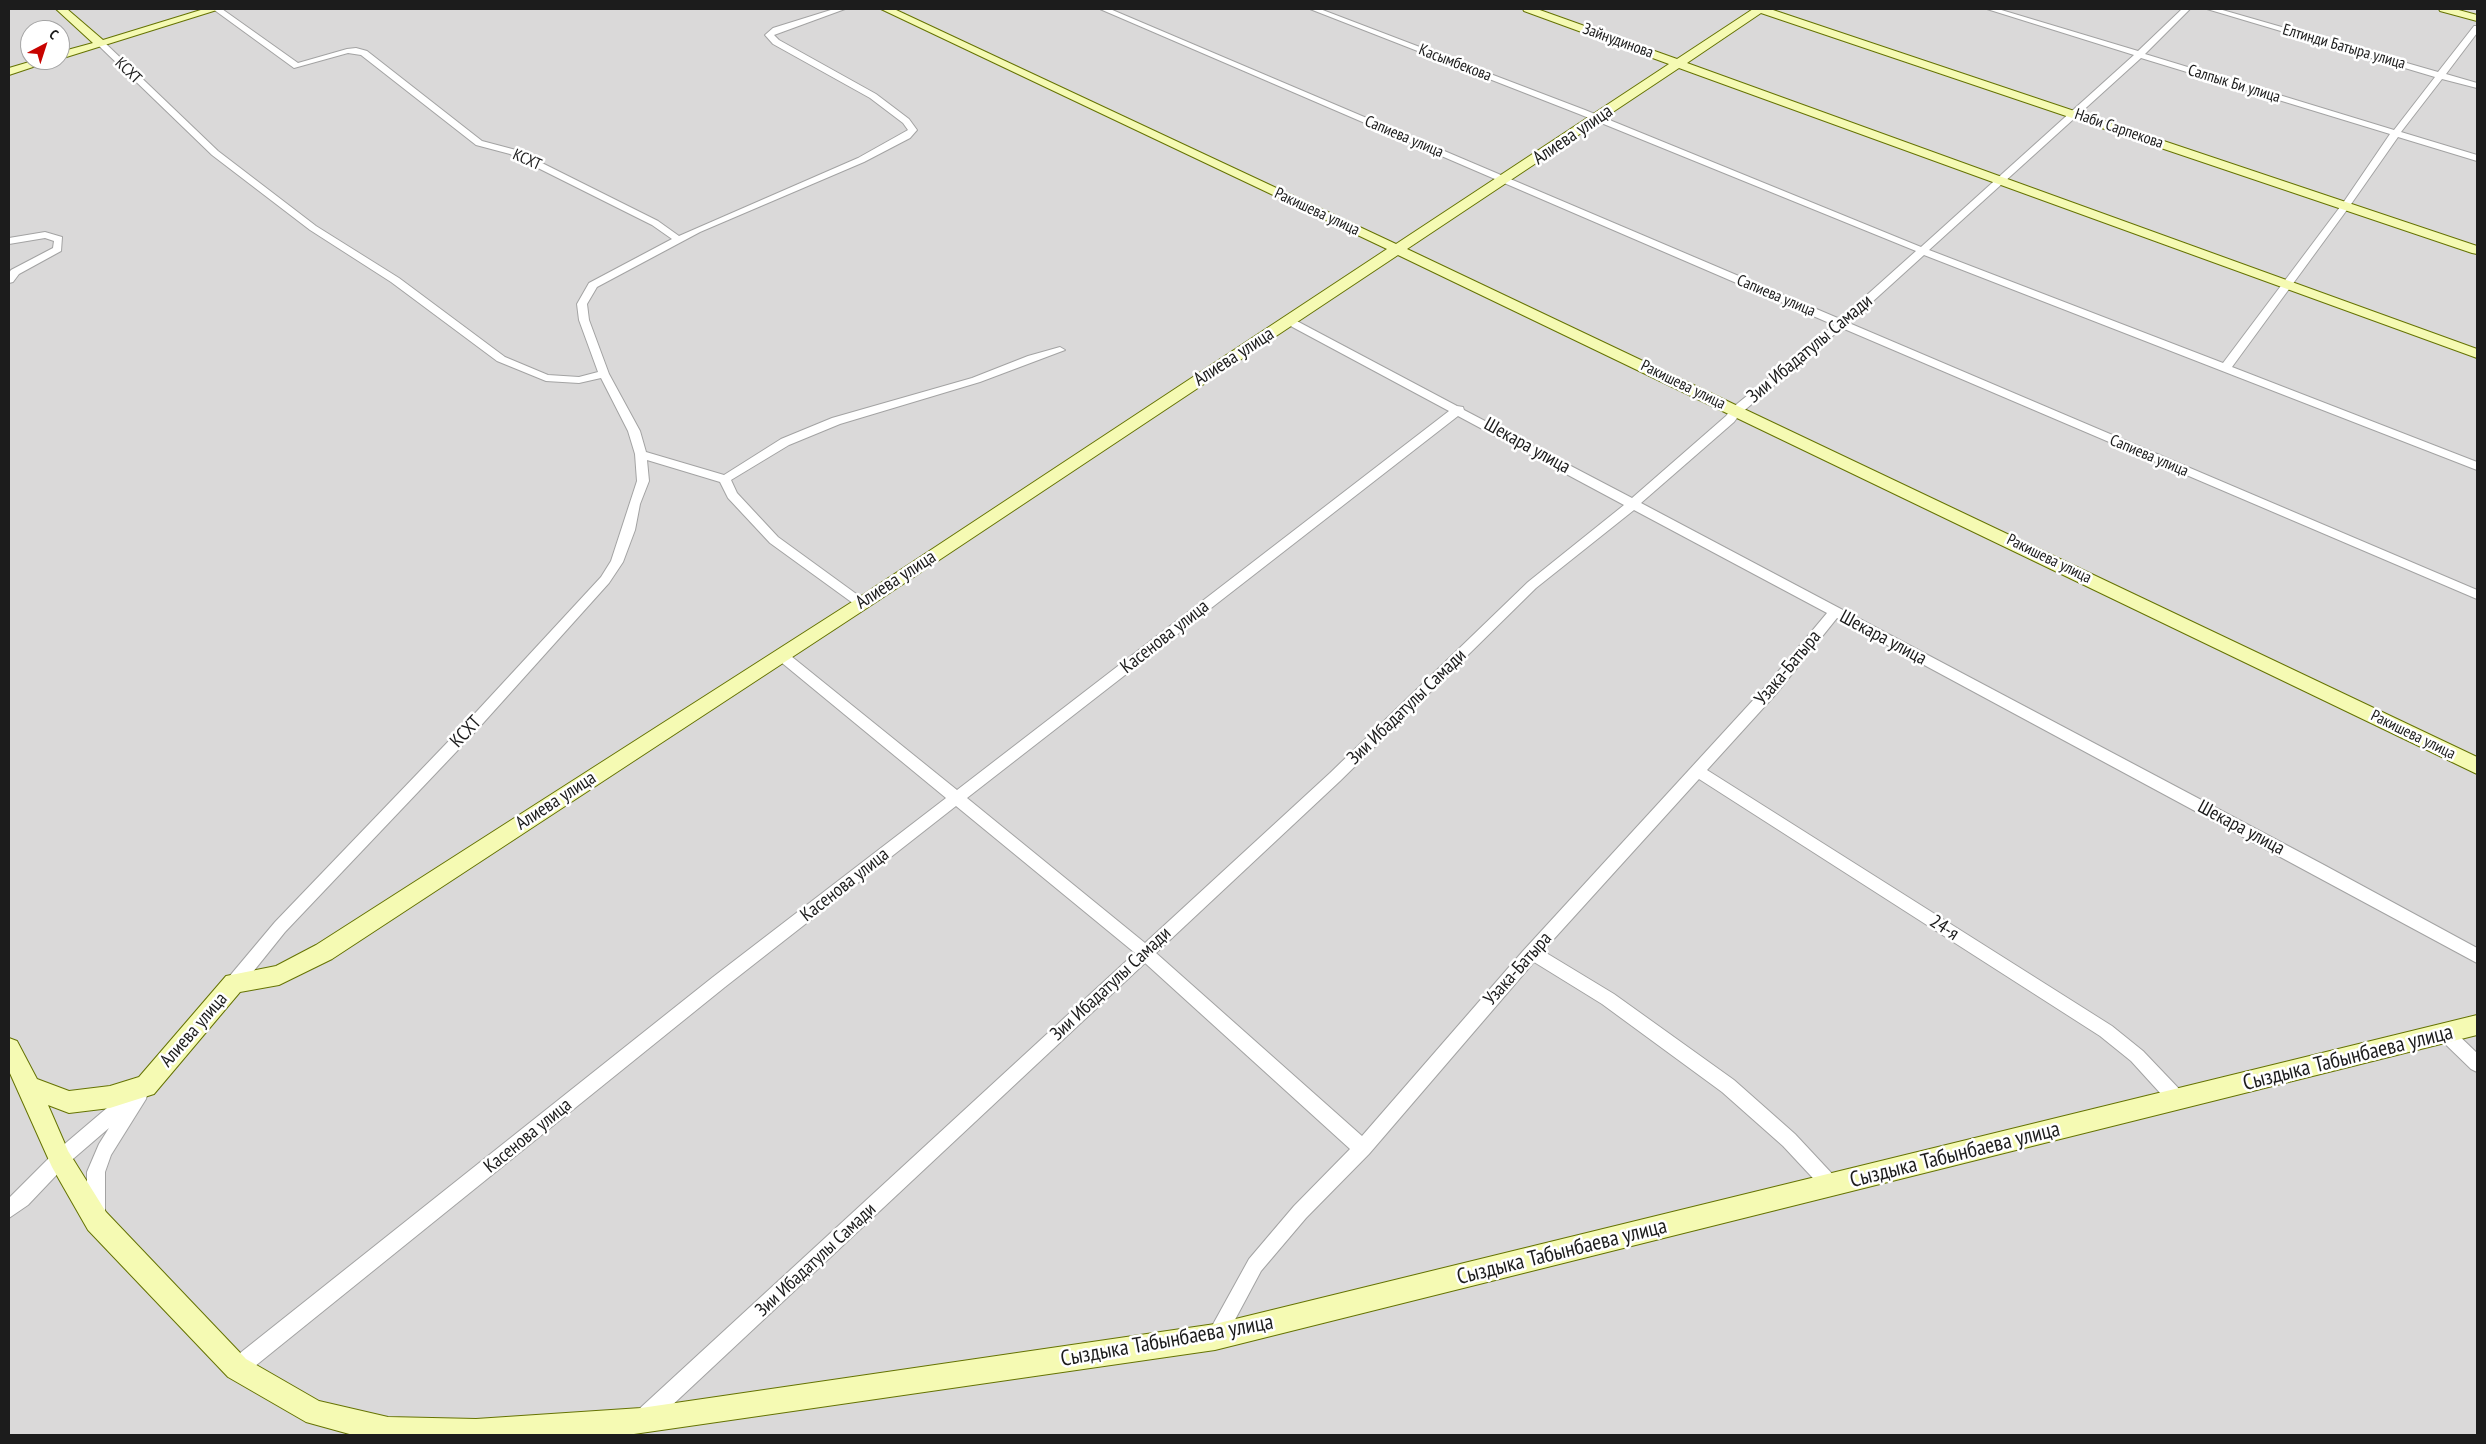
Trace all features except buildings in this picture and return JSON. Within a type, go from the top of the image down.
[{"type":"street","points":[[61,9],[100,44]]},
{"type":"street","points":[[70,53],[216,9]]},
{"type":"street","name":"КСХТ","points":[[216,9],[298,66],[347,51],[356,50],[364,52],[480,143],[512,152],[569,179],[655,223],[679,240],[593,284],[582,304],[584,320],[604,374],[634,431],[642,454],[643,481],[634,504],[629,530],[617,562],[605,580],[471,727],[280,928],[234,983]]},
{"type":"street","points":[[679,240],[752,207],[825,178],[907,136],[913,130],[906,121],[873,96],[776,42],[769,35],[776,30],[841,9]]},
{"type":"street","name":"Ракишева улица","points":[[886,9],[1998,535],[2477,766]]},
{"type":"street","name":"Сапиева улица","points":[[1104,9],[2477,595]]},
{"type":"street","name":"Касымбекова","points":[[1314,9],[1340,15],[1924,250],[2477,466]]},
{"type":"street","name":"Зайнудинова","points":[[1528,9],[1680,63]]},
{"type":"street","name":"Алиева улица","points":[[29,1086],[69,1102],[110,1097],[146,1086],[234,983],[279,975],[324,952],[861,604],[1760,9]]},
{"type":"street","name":"Наби Сарпекова","points":[[1760,9],[2477,250]]},
{"type":"street","name":"Салпык Би улица","points":[[1991,9],[2477,158]]},
{"type":"street","name":"Зии Ибадатулы Самади","points":[[641,1421],[1342,770],[1532,585],[1633,504],[1730,419],[1736,411],[1841,324],[2140,54],[2186,9]]},
{"type":"street","name":"Елтинди Батыра улица","points":[[2211,9],[2477,86]]},
{"type":"street","points":[[2444,9],[2477,18]]},
{"type":"street","points":[[2225,368],[2346,205],[2396,133],[2477,28]]},
{"type":"street","name":"КСХТ","points":[[100,44],[215,153],[314,228],[395,280],[501,359],[546,378],[579,380],[604,374]]},
{"type":"street","points":[[1680,63],[1998,181],[2477,354]]},
{"type":"street","points":[[9,241],[45,235],[59,239],[58,248],[15,272],[9,280]]},
{"type":"street","name":"Шекара улица","points":[[1289,321],[1459,409],[1633,504],[2319,869],[2477,956]]},
{"type":"street","points":[[725,480],[786,442],[836,421],[976,380],[1032,358],[1060,350]]},
{"type":"street","name":"Касенова улица","points":[[237,1368],[719,982],[1459,409]]},
{"type":"street","points":[[642,454],[725,480],[732,495],[774,540],[861,604]]},
{"type":"street","name":"Узака-Батыра","points":[[1215,1337],[1255,1265],[1300,1212],[1363,1148],[1532,953],[1771,690],[1835,612]]},
{"type":"street","points":[[781,655],[956,800],[1145,952],[1299,1093],[1363,1148]]},
{"type":"street","name":"24-я","points":[[1698,771],[2106,1031],[2137,1056],[2178,1100]]},
{"type":"street","points":[[1532,953],[1555,965],[1608,999],[1728,1086],[1789,1140],[1831,1185]]},
{"type":"street","name":"Сыздыка Табынбаева улица","points":[[9,1048],[29,1086],[60,1159],[96,1221],[237,1368],[315,1413],[388,1430],[476,1432],[641,1421],[1215,1337],[2477,1025]]},
{"type":"street","points":[[2446,1034],[2477,1064]]},
{"type":"street","points":[[9,1209],[22,1199],[60,1159],[146,1086]]},
{"type":"street","points":[[96,1221],[96,1172],[105,1150],[146,1086]]},
{"type":"shaded area","points":[[9,9],[2477,9],[2477,1435],[9,1435]]}]
